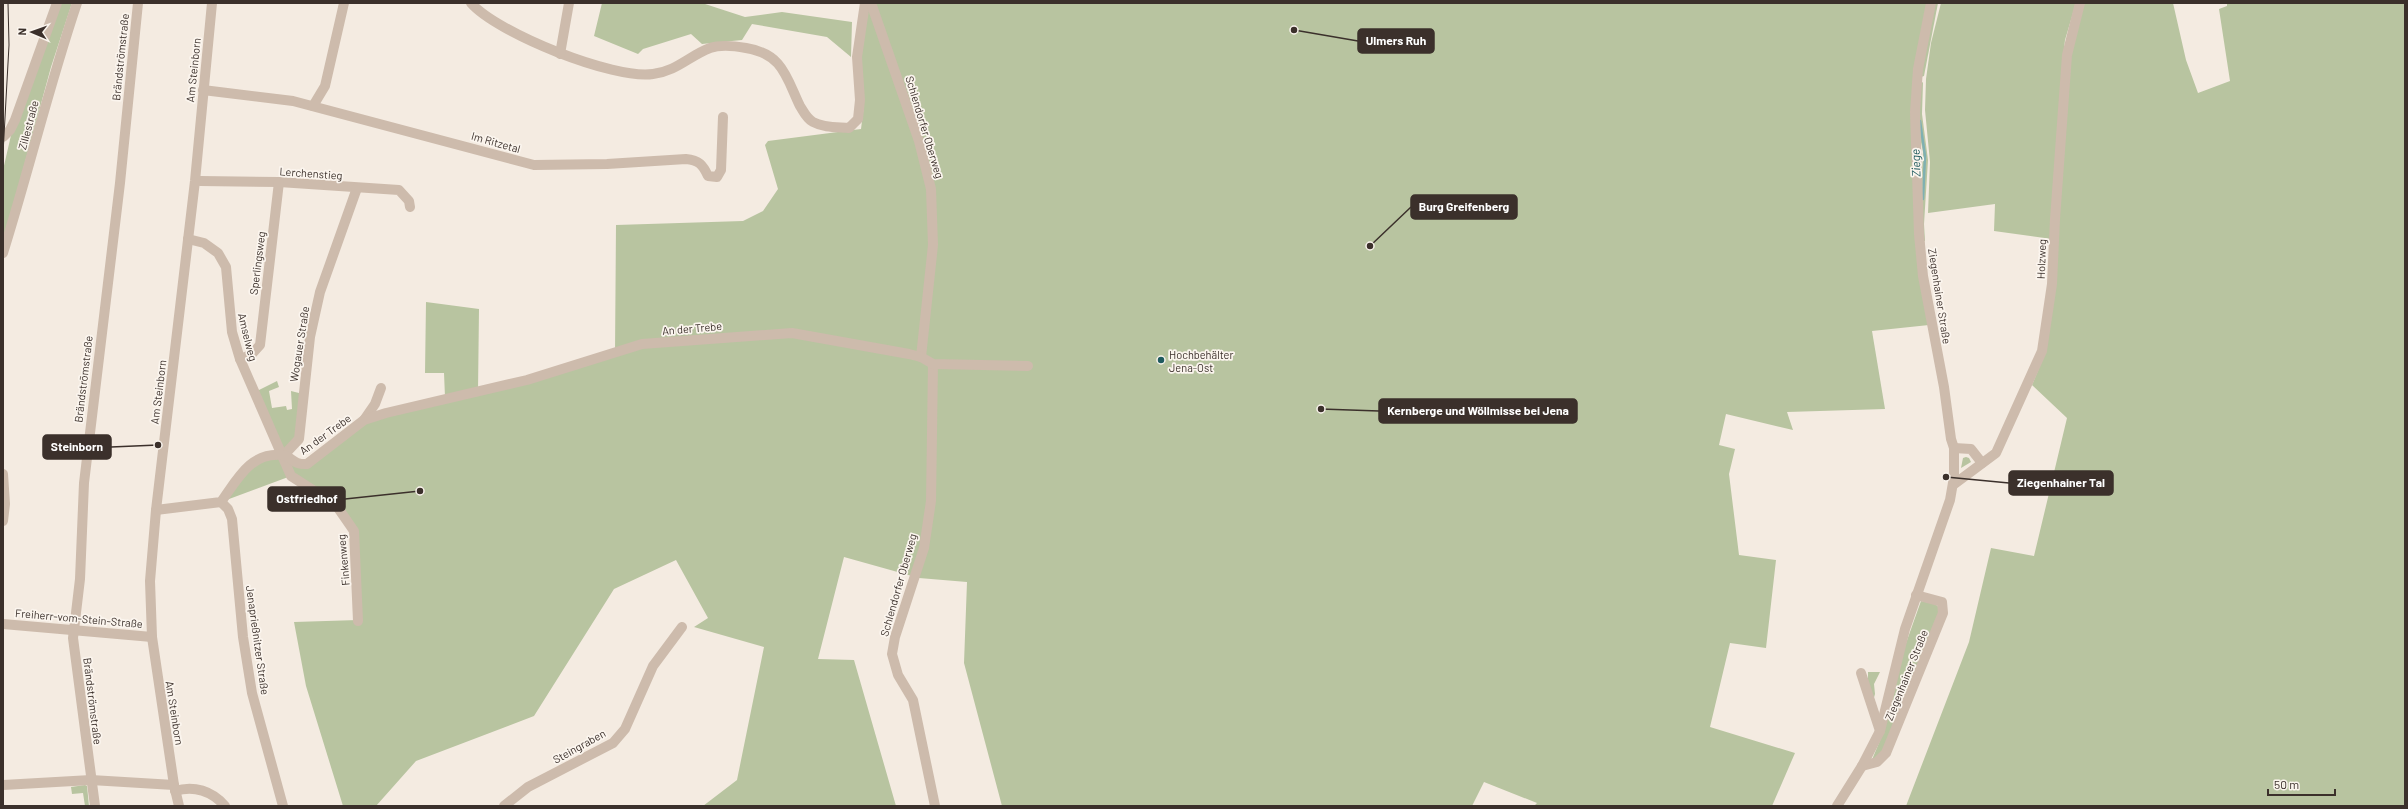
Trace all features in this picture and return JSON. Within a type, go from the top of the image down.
[{"type":"street","points":[[3,137],[10,130],[57,3]]},
{"type":"street","name":"Zillestraße","points":[[3,253],[27,176],[56,65],[77,3]]},
{"type":"street","name":"Brändströmstraße","points":[[95,806],[74,630],[80,579],[84,484],[120,183],[138,3]]},
{"type":"street","name":"Am Steinborn","points":[[179,806],[174,788],[152,637],[150,580],[156,510],[188,239],[212,3]]},
{"type":"street","points":[[313,106],[325,86],[344,3]]},
{"type":"street","points":[[471,3],[492,21],[560,54],[591,64],[651,74],[680,66],[711,48],[730,46],[764,52],[776,60],[786,72],[806,117],[820,125],[848,128],[858,119],[860,100],[857,57],[865,3]]},
{"type":"street","points":[[560,54],[569,3]]},
{"type":"street","name":"Schlendorfer Oberweg","points":[[871,3],[919,141],[931,189],[933,245],[922,357]]},
{"type":"street","name":"Ziegenhainer Straße","points":[[1837,806],[1862,766],[1880,731],[1900,648],[1916,595],[1950,500],[1953,485],[1954,448],[1951,439],[1944,387],[1923,276],[1919,234],[1915,112],[1918,69],[1931,3]]},
{"type":"street","name":"Holzweg","points":[[1953,485],[1992,457],[1999,447],[2007,425],[2039,360],[2045,340],[2052,284],[2054,219],[2067,55],[2080,3]]},
{"type":"street","name":"Im Ritzetal","points":[[203,90],[293,101],[534,165],[607,164],[686,159],[695,160],[704,166],[708,176],[717,177],[721,170],[723,117]]},
{"type":"street","name":"Lerchenstieg","points":[[200,181],[279,182],[399,190],[408,201],[410,207]]},
{"type":"street","name":"Sperlingsweg","points":[[240,360],[251,355],[260,345],[279,182]]},
{"type":"street","name":"Wogauer Straße","points":[[284,455],[299,439],[310,337],[320,292],[357,188]]},
{"type":"street","name":"Amselweg","points":[[188,239],[204,243],[218,252],[226,267],[232,332],[240,360],[253,393],[284,455]]},
{"type":"street","name":"An der Trebe","points":[[364,420],[386,413],[527,380],[642,344],[792,333],[922,357],[933,364]]},
{"type":"street","points":[[933,364],[1028,366]]},
{"type":"street","name":"Schlendorfer Oberweg","points":[[933,364],[931,501],[924,548],[895,638],[892,654],[898,675],[913,700],[936,806]]},
{"type":"street","name":"An der Trebe","points":[[221,502],[247,466],[261,457],[284,455],[297,465],[308,464],[364,420],[375,404],[381,388]]},
{"type":"street","points":[[1954,448],[1971,449],[1982,463]]},
{"type":"street","name":"Finkenweg","points":[[284,455],[291,476],[336,505],[354,531],[358,620]]},
{"type":"street","points":[[3,474],[5,504],[3,521]]},
{"type":"street","points":[[156,510],[221,502]]},
{"type":"street","name":"Jenaprießnitzer Straße","points":[[221,502],[228,509],[232,519],[243,637],[252,693],[283,806]]},
{"type":"street","name":"Ziegenhainer Straße","points":[[1862,766],[1877,762],[1886,753],[1943,613],[1942,602],[1916,595]]},
{"type":"street","name":"Freiherr-vom-Stein-Straße","points":[[3,624],[152,637]]},
{"type":"street","name":"Steingraben","points":[[504,806],[528,787],[613,743],[625,729],[653,666],[682,627]]},
{"type":"street","points":[[1860,673],[1880,731]]},
{"type":"street","points":[[3,785],[91,780],[174,788],[194,788],[206,792],[220,800],[225,806]]},
{"type":"green space","points":[[60,3],[72,3],[51,67],[3,243],[3,170],[12,131]]},
{"type":"green space","points":[[602,3],[702,3],[745,17],[782,12],[852,22],[851,57],[827,37],[752,24],[742,40],[702,44],[691,34],[643,49],[638,54],[594,36]]},
{"type":"green space","points":[[869,3],[1929,3],[1915,81],[1929,325],[1872,331],[1885,409],[1787,412],[1793,430],[1726,414],[1719,445],[1735,449],[1729,474],[1739,555],[1776,560],[1766,648],[1730,643],[1710,727],[1795,753],[1772,806],[1534,806],[1537,803],[1484,782],[1472,806],[1002,806],[964,663],[967,582],[919,578],[844,557],[818,659],[854,660],[896,806],[703,806],[737,780],[764,647],[694,627],[708,618],[676,560],[614,589],[534,716],[416,761],[376,806],[343,806],[306,686],[294,622],[358,620],[354,531],[336,505],[291,476],[221,502],[247,466],[283,455],[253,393],[277,381],[279,387],[269,391],[272,408],[286,406],[287,410],[292,409],[291,391],[303,394],[299,439],[284,455],[297,465],[364,420],[445,397],[444,373],[425,373],[426,302],[479,309],[478,391],[615,353],[616,225],[743,221],[763,211],[778,189],[765,145],[768,141],[861,129],[864,105],[860,56]]},
{"type":"green space","points":[[1933,3],[1938,3],[1924,76],[1921,77]]},
{"type":"green space","points":[[1941,3],[2076,3],[2065,40],[2062,67],[2052,239],[1994,231],[1995,204],[1928,213],[1930,162],[1925,110],[1926,79],[1931,43]]},
{"type":"green space","points":[[2084,3],[2173,3],[2186,60],[2198,93],[2230,81],[2219,9],[2227,6],[2227,3],[2405,3],[2405,806],[1906,806],[1969,642],[1991,548],[2034,556],[2067,418],[2032,385],[2042,361],[2071,54]]},
{"type":"green space","points":[[1923,82],[1922,114],[1928,160],[1924,224],[1925,241],[1923,241],[1923,152],[1920,137],[1919,85]]},
{"type":"green space","points":[[1963,458],[1969,458],[1971,462],[1961,468]]},
{"type":"green space","points":[[1921,601],[1935,604],[1941,609],[1885,752],[1871,762],[1884,731],[1905,646]]},
{"type":"green space","points":[[1868,672],[1880,672],[1874,684],[1875,694],[1873,701],[1868,689]]},
{"type":"green space","points":[[87,786],[89,806],[85,806],[83,793],[72,794],[71,787]]},
{"type":"waterway","name":"Ziege","points":[[1920,121],[1925,156],[1923,199]]},
{"type":"tram line","points":[[3,154],[9,45],[8,3]]},
{"type":"place","name":"Ulmers Ruh","points":[[1294,30]]},
{"type":"place","name":"Burg Greifenberg","points":[[1370,246]]},
{"type":"place","name":"Hochbehälter Jena-Ost","points":[[1161,360]]},
{"type":"place","name":"Kernberge und Wöllmisse bei Jena","points":[[1321,409]]},
{"type":"place","name":"Steinborn","points":[[158,445]]},
{"type":"place","name":"Ziegenhainer Tal","points":[[1946,477]]},
{"type":"place","name":"Ostfriedhof","points":[[420,491]]}]
